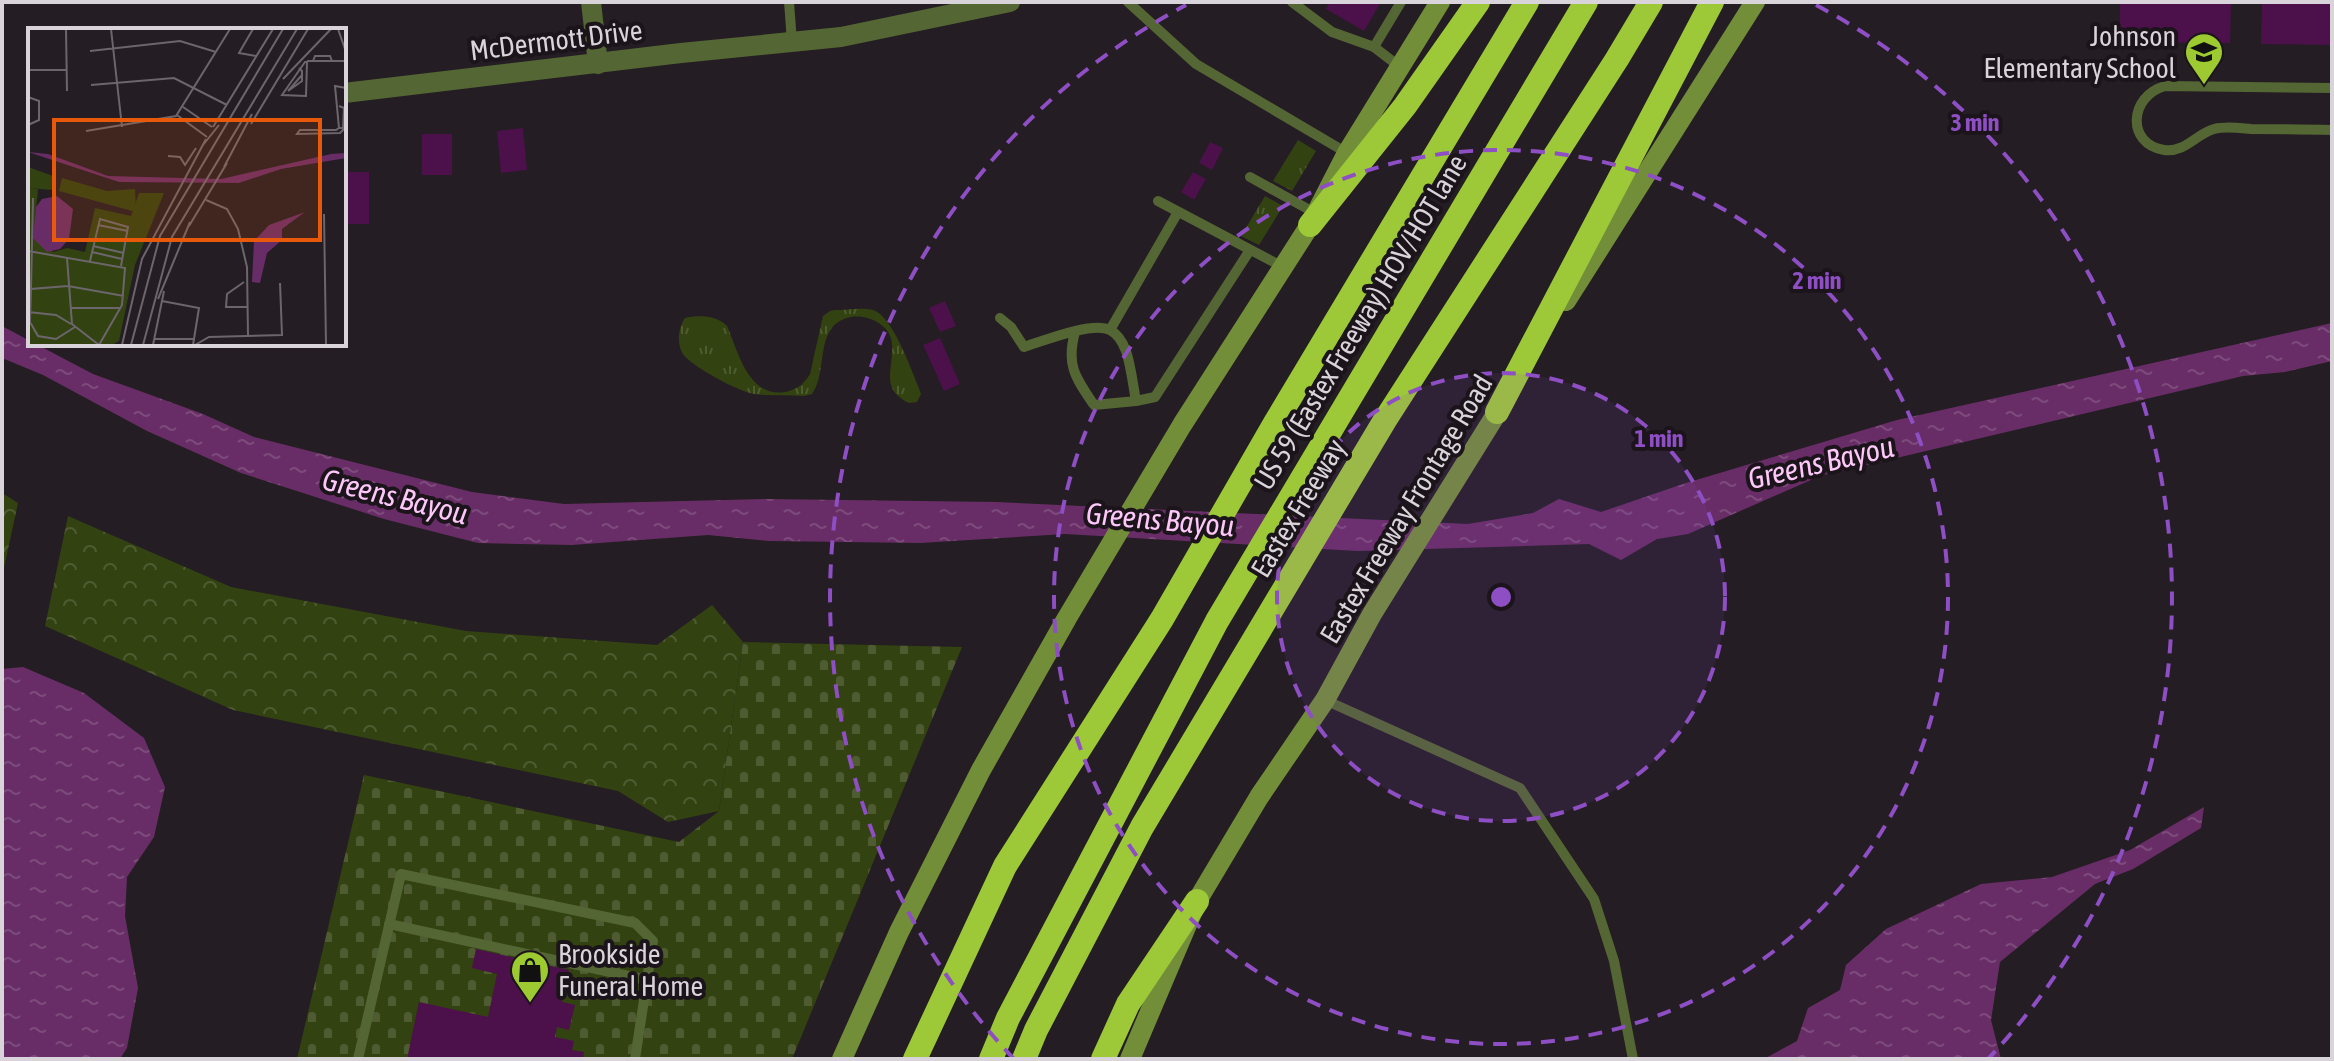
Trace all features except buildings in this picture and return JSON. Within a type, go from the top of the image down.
[{"type":"highway","points":[[1312,219],[1405,106],[1478,2]]},
{"type":"highway","points":[[915,1059],[1005,866],[1162,619],[1275,423],[1527,2]]},
{"type":"highway","name":"US 59 (Eastex Freeway) HOV/HOT lane","points":[[991,1059],[1008,1018],[1217,621],[1586,2]]},
{"type":"highway","name":"Eastex Freeway","points":[[1024,1059],[1036,1030],[1142,827],[1385,420],[1651,2]]},
{"type":"highway","points":[[1497,412],[1712,2]]},
{"type":"highway","points":[[1103,1059],[1128,1004],[1197,901]]},
{"type":"main road","points":[[842,1059],[899,932],[974,783],[1067,618],[1182,425],[1283,267],[1347,153],[1440,2]]},
{"type":"main road","name":"Eastex Freeway Frontage Road","points":[[1130,1059],[1197,901],[1259,797],[1325,700],[1372,614],[1497,412],[1755,2]]},
{"type":"street","points":[[591,2],[598,64]]},
{"type":"street","name":"McDermott Drive","points":[[346,93],[841,37],[1010,2]]},
{"type":"lane","points":[[789,2],[792,42]]},
{"type":"lane","points":[[1128,2],[1196,64],[1347,153]]},
{"type":"lane","points":[[1292,2],[1304,6],[1332,32],[1374,47],[1400,67]]},
{"type":"lane","points":[[1374,47],[1401,2]]},
{"type":"lane","points":[[2332,88],[2165,86],[2150,92],[2137,113],[2142,137],[2155,148],[2163,150],[2181,148],[2205,133],[2226,127],[2332,130]]},
{"type":"lane","points":[[1250,177],[1312,219]]},
{"type":"lane","points":[[1158,201],[1283,267]]},
{"type":"lane","points":[[1110,330],[1178,212]]},
{"type":"lane","points":[[1075,332],[1070,349],[1071,366],[1076,380],[1094,405],[1155,397],[1250,250]]},
{"type":"lane","points":[[1000,318],[1011,327],[1024,347],[1100,327],[1110,330],[1118,336],[1126,350],[1136,401]]},
{"type":"lane","points":[[1325,700],[1520,788],[1594,899],[1614,961],[1633,1059]]},
{"type":"lane","points":[[358,1059],[401,874],[635,923],[653,941],[635,1059]]},
{"type":"lane","points":[[389,924],[647,980]]},
{"type":"green space","points":[[1298,140],[1316,151],[1292,191],[1273,181]]},
{"type":"green space","points":[[1265,196],[1283,206],[1259,245],[1241,236]]},
{"type":"green space","points":[[835,310],[873,310],[880,314],[900,344],[921,394],[917,402],[909,403],[894,391],[890,377],[891,337],[878,322],[864,317],[839,321],[831,329],[826,338],[817,384],[812,394],[804,396],[754,394],[738,389],[695,365],[683,354],[680,345],[680,330],[685,318],[701,316],[718,320],[727,326],[740,359],[753,380],[772,392],[785,392],[800,386],[810,374],[823,316]]},
{"type":"green space","points":[[2,493],[18,503],[2,577]]},
{"type":"green space","points":[[68,516],[231,587],[466,631],[657,645],[712,605],[743,642],[719,811],[668,822],[618,791],[233,710],[45,626]]},
{"type":"green space","points":[[743,642],[962,647],[792,1059],[297,1059],[364,775],[679,842],[719,811]]},
{"type":"water","name":"Greens Bayou","points":[[2332,323],[2332,361],[2285,372],[2243,376],[1820,476],[1688,534],[1657,539],[1621,560],[1589,544],[1358,551],[1065,534],[920,543],[769,541],[708,535],[572,545],[478,543],[384,519],[241,473],[147,431],[43,375],[2,358],[2,326],[28,340],[28,346],[40,346],[93,374],[203,414],[254,437],[472,492],[564,504],[766,499],[996,502],[1468,524],[1533,513],[1559,499],[1601,512],[1686,483],[1897,420]]},
{"type":"water","points":[[23,667],[84,693],[144,738],[165,787],[154,837],[127,877],[125,916],[138,988],[127,1048],[120,1059],[2,1059],[2,669]]},
{"type":"water","points":[[2204,807],[2201,828],[2133,869],[2095,884],[2000,962],[1991,1020],[2001,1059],[1764,1059],[1797,1041],[1808,1008],[1840,990],[1846,965],[1886,929],[1981,884],[2052,877],[2130,850]]},
{"type":"place","name":"Johnson Elementary School","points":[[2204,86]]},
{"type":"place","name":"Brookside Funeral Home","points":[[530,1004]]}]
